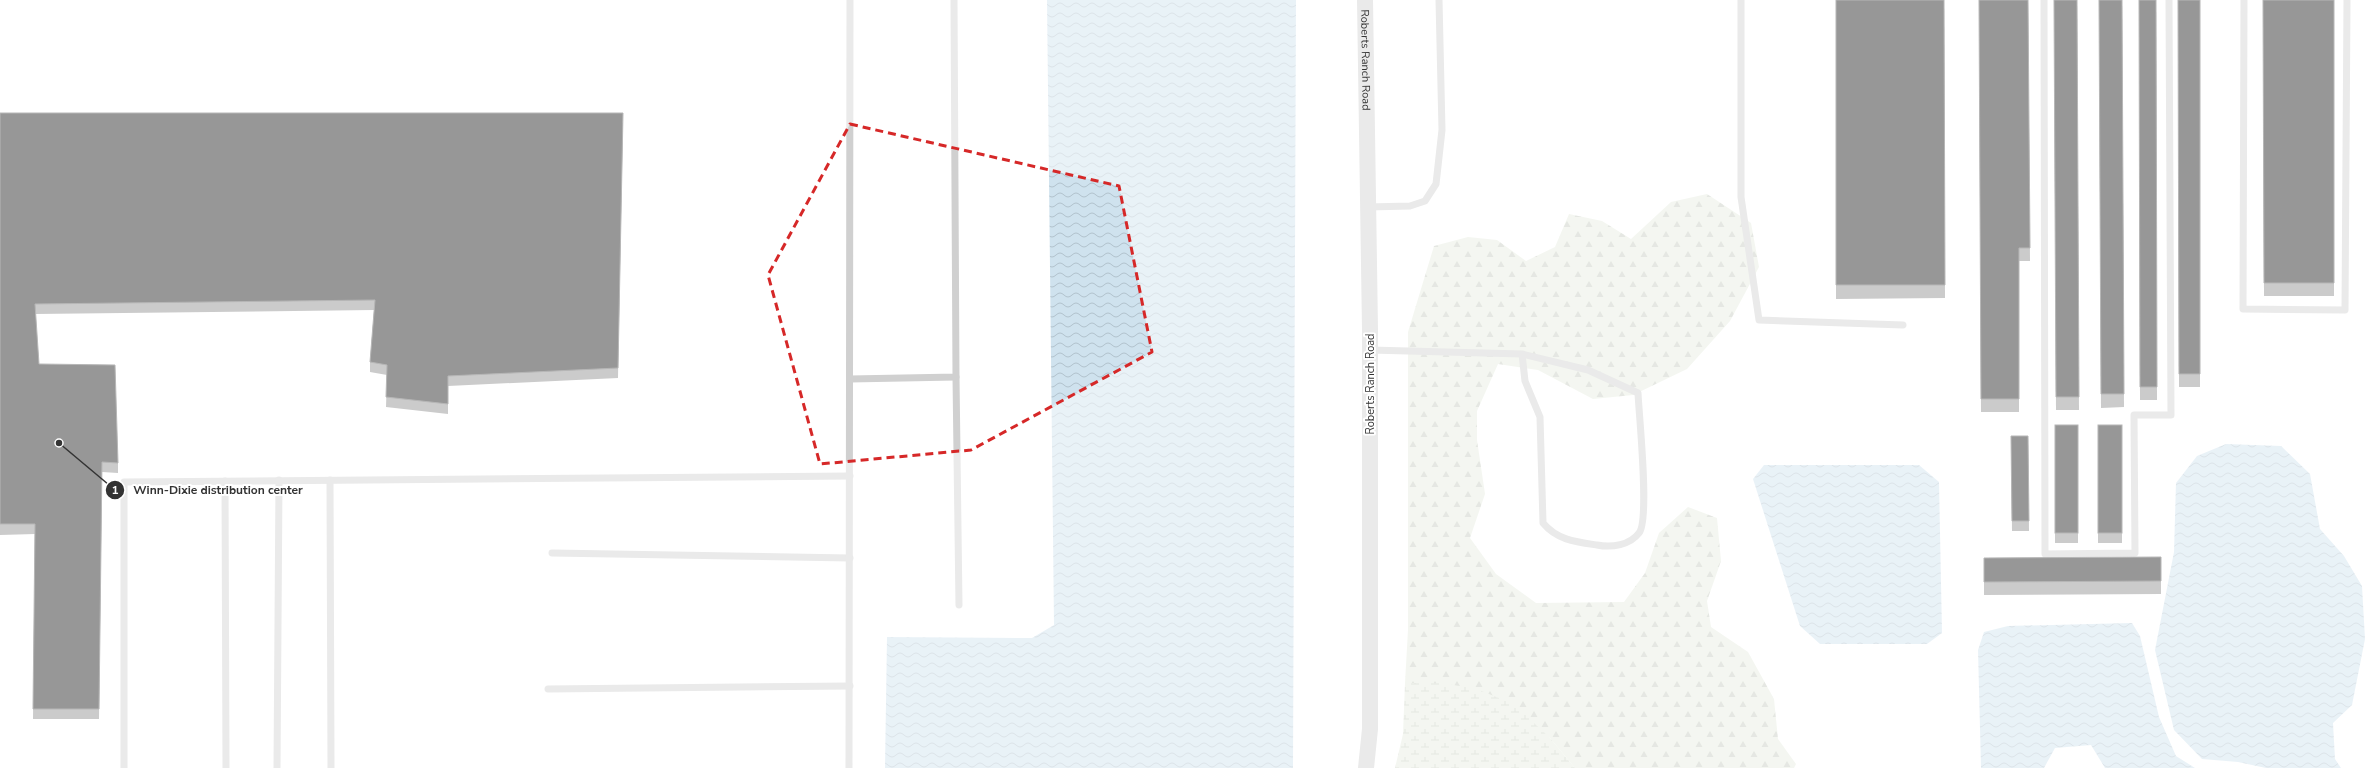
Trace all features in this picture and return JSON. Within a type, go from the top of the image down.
[{"type":"street","name":"Roberts Ranch Road","points":[[1365,0],[1370,350],[1370,728],[1366,768]]},
{"type":"lane","points":[[849,768],[850,0]]},
{"type":"lane","points":[[954,0],[959,605]]},
{"type":"lane","points":[[1368,207],[1410,206],[1425,201],[1436,184],[1442,130],[1439,0]]},
{"type":"lane","points":[[1741,0],[1741,197],[1759,320],[1903,325]]},
{"type":"lane","points":[[2044,0],[2045,554],[2134,553],[2134,415],[2171,415],[2169,0]]},
{"type":"lane","points":[[2244,0],[2242,309],[2346,310],[2347,0]]},
{"type":"lane","points":[[1370,350],[1522,354],[1588,370],[1638,393],[1644,511],[1640,532],[1627,543],[1606,547],[1574,542],[1551,534],[1542,523],[1540,417],[1525,381],[1522,354]]},
{"type":"lane","points":[[850,379],[956,377]]},
{"type":"lane","points":[[124,768],[124,482],[850,476]]},
{"type":"lane","points":[[277,768],[279,480]]},
{"type":"lane","points":[[330,480],[331,768]]},
{"type":"lane","points":[[225,481],[226,768]]},
{"type":"lane","points":[[552,553],[850,558]]},
{"type":"lane","points":[[548,689],[850,686]]},
{"type":"highlighted area","points":[[850,124],[1119,186],[1152,352],[971,450],[820,464],[768,275]]},
{"type":"green space","points":[[1707,194],[1751,223],[1759,267],[1730,321],[1687,369],[1633,395],[1593,399],[1538,370],[1498,364],[1477,411],[1477,440],[1485,494],[1470,538],[1496,574],[1536,603],[1624,602],[1645,573],[1659,533],[1688,507],[1717,518],[1721,561],[1707,601],[1711,627],[1748,652],[1774,699],[1778,739],[1796,764],[1794,768],[1575,768],[1550,738],[1439,683],[1405,683],[1408,630],[1408,332],[1434,246],[1468,237],[1497,240],[1526,261],[1555,247],[1569,214],[1602,221],[1631,239],[1671,202]]},
{"type":"green space","points":[[1405,683],[1439,683],[1474,688],[1514,704],[1550,738],[1575,768],[1395,768],[1403,734]]},
{"type":"water","points":[[1047,0],[1296,0],[1293,768],[885,768],[887,637],[1032,638],[1054,625]]},
{"type":"water","points":[[2226,444],[2281,446],[2310,474],[2320,529],[2344,556],[2362,586],[2365,639],[2352,705],[2333,723],[2335,759],[2341,768],[2266,768],[2238,762],[2202,759],[2174,730],[2155,650],[2174,552],[2176,483],[2197,456]]},
{"type":"water","points":[[1764,465],[1919,465],[1939,482],[1942,633],[1927,644],[1820,644],[1800,626],[1753,479]]},
{"type":"water","points":[[2132,623],[2140,636],[2159,717],[2176,756],[2195,768],[2105,768],[2091,745],[2055,748],[2044,768],[1981,768],[1978,650],[1984,632],[2008,626]]},
{"type":"building","points":[[1836,0],[1944,0],[1945,285],[1836,285]]},
{"type":"building","points":[[1979,0],[2028,0],[2030,248],[2019,248],[2019,399],[1981,399]]},
{"type":"building","points":[[2054,0],[2077,0],[2079,397],[2056,397]]},
{"type":"building","points":[[2099,0],[2122,0],[2124,394],[2101,394]]},
{"type":"building","points":[[2139,0],[2156,0],[2157,387],[2140,387]]},
{"type":"building","points":[[2178,0],[2200,0],[2200,374],[2179,374]]},
{"type":"building","points":[[2263,0],[2334,0],[2334,283],[2264,283]]},
{"type":"building","points":[[0,113],[623,113],[618,368],[448,376],[448,404],[386,397],[387,365],[370,362],[375,300],[35,304],[39,364],[115,365],[118,463],[102,462],[99,709],[33,709],[35,524],[0,524]]},
{"type":"building","points":[[2055,425],[2078,425],[2078,533],[2055,533]]},
{"type":"building","points":[[2098,425],[2122,425],[2122,533],[2098,533]]},
{"type":"building","points":[[2011,436],[2028,436],[2029,521],[2012,521]]},
{"type":"building","points":[[2161,557],[2161,581],[1984,582],[1984,558]]},
{"type":"place","name":"Winn-Dixie distribution center","points":[[59,443]]}]
